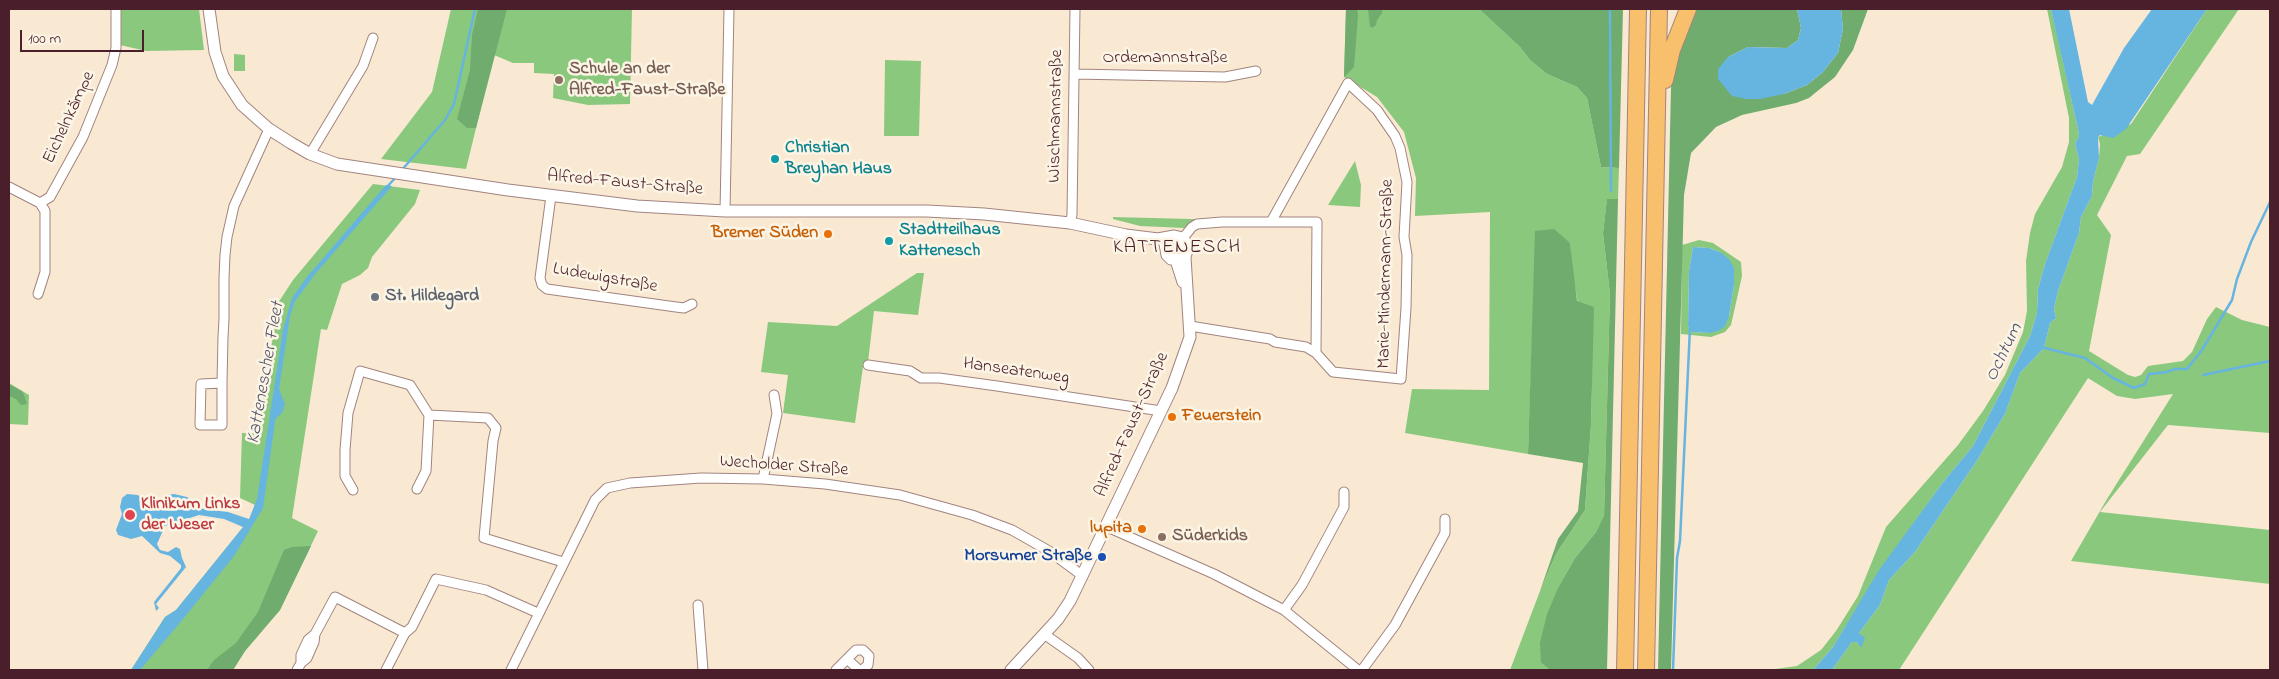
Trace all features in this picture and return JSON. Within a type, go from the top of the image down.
[{"type":"highway","points":[[1625,670],[1638,9]]},
{"type":"highway","points":[[1646,670],[1659,9]]},
{"type":"highway","points":[[1657,114],[1672,50],[1688,9]]},
{"type":"street","name":"Eichelnkämpe","points":[[40,203],[50,197],[83,136],[105,83],[116,48],[116,9]]},
{"type":"street","name":"Alfred-Faust-Straße","points":[[209,9],[215,52],[223,76],[242,105],[269,129],[310,154],[337,164],[551,196],[637,206],[725,211],[927,211],[984,214],[1070,223],[1126,235],[1164,249],[1167,255],[1180,258]]},
{"type":"street","points":[[725,211],[729,9]]},
{"type":"street","name":"Wischmannstraße","points":[[1070,223],[1075,9]]},
{"type":"street","points":[[310,154],[362,66],[373,38]]},
{"type":"street","name":"Ordemannstraße","points":[[1074,74],[1225,77],[1247,74],[1256,70]]},
{"type":"street","name":"Marie-Mindermann-Straße","points":[[1271,222],[1348,83],[1364,97],[1388,124],[1398,142],[1405,165],[1407,182],[1404,237],[1407,254],[1406,308],[1401,379],[1334,372],[1316,352]]},
{"type":"street","points":[[222,383],[201,384],[200,425],[222,425],[227,236],[234,206],[269,129]]},
{"type":"street","points":[[9,187],[40,203],[46,211],[45,272],[38,294]]},
{"type":"street","name":"Ludewigstraße","points":[[551,196],[540,278],[542,285],[547,288],[676,307],[684,308],[692,304]]},
{"type":"street","points":[[1183,238],[1197,224],[1222,222],[1317,222],[1316,352],[1306,348],[1275,342],[1270,339],[1190,326]]},
{"type":"street","name":"Alfred-Faust-Straße","points":[[1010,670],[1044,634],[1070,601],[1161,411],[1180,368],[1190,337],[1189,306],[1180,258],[1188,247],[1183,238],[1178,236],[1170,238],[1126,235]]},
{"type":"street","points":[[1164,249],[1165,244],[1170,238]]},
{"type":"street","name":"Hanseatenweg","points":[[868,365],[910,371],[921,378],[939,378],[1007,387],[1161,411]]},
{"type":"street","points":[[354,490],[345,476],[345,450],[348,413],[360,371],[410,385],[429,415],[426,471],[417,489]]},
{"type":"street","points":[[763,479],[777,414],[774,395]]},
{"type":"street","points":[[429,415],[488,418],[496,428],[492,441],[484,538],[563,562]]},
{"type":"street","name":"Wecholder Straße","points":[[511,670],[595,500],[607,488],[630,482],[700,478],[763,479],[863,489],[900,495],[972,515],[1012,530],[1031,540],[1083,576]]},
{"type":"street","points":[[1284,610],[1302,585],[1344,507],[1344,492]]},
{"type":"street","points":[[1107,527],[1214,574],[1284,610],[1360,670],[1395,625],[1445,532],[1444,519]]},
{"type":"street","points":[[387,670],[405,633],[412,627],[436,579],[486,590],[538,613]]},
{"type":"street","points":[[299,666],[301,655],[308,640],[315,634],[335,597],[405,633]]},
{"type":"street","points":[[698,605],[703,670]]},
{"type":"street","points":[[1044,634],[1078,658],[1089,670]]},
{"type":"street","points":[[836,670],[847,659],[856,650],[863,650],[869,656],[868,664],[860,670],[847,659]]},
{"type":"green space","points":[[121,9],[199,9],[204,50],[146,51],[120,45]]},
{"type":"green space","points":[[451,9],[632,9],[630,104],[588,105],[553,98],[554,74],[534,73],[534,63],[513,63],[494,55],[466,169],[381,159],[432,92]]},
{"type":"green space","points":[[478,9],[507,9],[476,128],[467,128],[457,119],[470,70],[472,35]]},
{"type":"green space","points":[[1346,9],[1479,9],[1520,47],[1530,60],[1547,74],[1577,87],[1587,98],[1601,167],[1619,168],[1618,199],[1607,200],[1603,233],[1610,294],[1604,517],[1596,532],[1575,558],[1559,586],[1541,663],[1550,670],[1510,670],[1556,554],[1585,510],[1592,383],[1572,270],[1570,243],[1536,231],[1528,454],[1405,433],[1412,389],[1489,390],[1490,212],[1415,216],[1416,178],[1404,132],[1377,97],[1344,77]]},
{"type":"green space","points":[[1346,9],[1357,9],[1358,15],[1354,67],[1344,77]]},
{"type":"green space","points":[[1368,9],[1382,9],[1376,25],[1372,28],[1370,26]]},
{"type":"green space","points":[[1479,9],[1623,9],[1619,168],[1601,167],[1587,98],[1577,87],[1547,74],[1530,60],[1520,47]]},
{"type":"green space","points":[[1695,9],[1797,9],[1801,28],[1798,40],[1787,48],[1748,47],[1728,57],[1784,94],[1807,85],[1823,72],[1838,53],[1843,29],[1841,9],[1868,9],[1853,50],[1835,77],[1809,98],[1796,103],[1742,115],[1716,127],[1691,153],[1684,195],[1671,670],[1658,670],[1671,87],[1675,64]]},
{"type":"green space","points":[[2047,9],[2051,9],[2078,129],[2079,136],[2075,144],[2079,159],[2077,177],[2045,264],[2038,289],[2037,313],[2030,336],[1973,446],[1944,481],[1880,570],[1833,647],[1813,670],[1768,670],[1797,666],[1821,650],[1836,631],[1858,596],[1886,527],[1958,445],[1983,411],[2005,375],[2023,332],[2027,311],[2026,261],[2035,214],[2062,167],[2069,142],[2069,118]]},
{"type":"green space","points":[[2207,9],[2239,9],[2140,154],[2127,156],[2097,215],[2111,235],[2089,351],[2128,375],[2135,377],[2141,375],[2148,366],[2183,361],[2192,352],[2207,319],[2216,307],[2242,320],[2270,327],[2270,433],[2168,425],[2100,512],[2270,530],[2270,584],[2071,561],[2107,499],[2173,394],[2135,399],[2117,396],[2088,378],[1899,670],[1832,670],[1852,642],[1857,642],[1861,647],[1859,633],[1880,605],[1889,580],[1915,552],[1978,459],[2005,414],[2020,373],[2044,348],[2050,323],[2056,318],[2054,309],[2058,291],[2079,233],[2081,217],[2092,196],[2093,182],[2099,158],[2100,144],[2098,137],[2131,124]]},
{"type":"green space","points":[[234,54],[245,55],[245,71],[234,71]]},
{"type":"green space","points":[[885,60],[921,61],[919,136],[884,136]]},
{"type":"green space","points":[[1355,161],[1361,185],[1360,207],[1328,205]]},
{"type":"green space","points":[[373,184],[420,190],[415,204],[372,257],[368,268],[360,275],[342,284],[327,330],[321,329],[292,518],[318,531],[280,610],[245,651],[233,670],[131,670],[165,617],[176,610],[249,520],[254,510],[255,505],[240,498],[242,433],[258,433],[278,303],[293,280]]},
{"type":"green space","points":[[1607,199],[1618,199],[1607,670],[1550,670],[1541,663],[1540,643],[1547,614],[1559,586],[1575,558],[1596,532],[1604,516],[1610,294],[1603,233]]},
{"type":"green space","points":[[1113,217],[1202,219],[1202,221],[1192,221],[1184,228],[1140,226],[1113,219]]},
{"type":"green space","points":[[1554,229],[1570,243],[1577,301],[1594,307],[1591,424],[1585,510],[1556,554],[1540,591],[1558,539],[1578,511],[1583,463],[1528,454],[1535,231]]},
{"type":"green space","points":[[1699,240],[1713,243],[1741,262],[1742,276],[1731,325],[1725,332],[1711,337],[1681,334],[1682,245]],"holes":[[[1693,247],[1709,248],[1720,252],[1734,285],[1729,316],[1709,333],[1692,332],[1688,326],[1689,271]]]},
{"type":"green space","points":[[917,273],[924,273],[918,315],[874,311],[868,362],[863,367],[855,423],[783,413],[788,375],[761,372],[768,322],[837,326]]},
{"type":"green space","points":[[9,383],[29,395],[28,425],[9,424]]},
{"type":"green space","points":[[9,384],[23,392],[27,404],[21,405],[16,399],[9,396]]},
{"type":"green space","points":[[311,546],[280,610],[245,651],[233,670],[207,670],[214,660],[236,643],[258,612],[284,550],[292,547]]},
{"type":"water","points":[[1797,9],[1841,9],[1843,29],[1838,53],[1823,72],[1807,85],[1784,94],[1760,99],[1732,96],[1718,79],[1718,69],[1728,57],[1748,47],[1787,48],[1798,40],[1801,28]]},
{"type":"water","points":[[2051,9],[2069,9],[2088,102],[2092,105],[2124,48],[2152,9],[2207,9],[2126,129],[2113,138],[2100,135],[2098,137],[2099,158],[2093,182],[2092,196],[2081,217],[2079,233],[2058,291],[2054,309],[2056,318],[2050,323],[2044,348],[2020,373],[2005,414],[1978,459],[1915,552],[1889,580],[1880,605],[1859,633],[1865,638],[1861,648],[1857,642],[1852,642],[1832,670],[1813,670],[1833,647],[1879,570],[1944,481],[1973,446],[2030,336],[2037,313],[2038,289],[2045,264],[2077,177],[2079,159],[2075,144],[2079,136],[2078,129]]},
{"type":"water","points":[[386,185],[392,186],[316,273],[295,301],[290,316],[279,389],[285,404],[282,413],[276,418],[275,422],[263,508],[234,556],[183,619],[140,670],[131,670],[165,617],[176,610],[243,527],[224,519],[199,515],[165,526],[157,544],[160,550],[168,552],[176,547],[180,549],[186,567],[156,604],[159,608],[156,611],[154,602],[181,568],[181,565],[170,556],[160,553],[142,536],[131,539],[118,535],[116,530],[122,514],[120,507],[122,498],[127,494],[138,495],[150,508],[157,508],[161,507],[166,495],[174,494],[187,497],[203,509],[228,512],[249,519],[257,499],[283,330],[292,298],[307,277]]},
{"type":"water","points":[[1693,247],[1709,248],[1720,252],[1729,259],[1734,268],[1734,285],[1729,316],[1725,326],[1718,331],[1709,333],[1692,332],[1688,326],[1689,271]]},
{"type":"waterway","name":"Kattenescher Fleet","points":[[401,171],[445,120],[454,104],[475,9]]},
{"type":"waterway","points":[[1610,9],[1611,191]]},
{"type":"waterway","name":"Kattenescher Fleet","points":[[386,188],[396,177]]},
{"type":"waterway","points":[[2041,347],[2085,358],[2113,378],[2134,388],[2145,384],[2149,374],[2175,369],[2187,369],[2202,350],[2232,300],[2237,279],[2251,242],[2270,202]]},
{"type":"waterway","points":[[1673,670],[1677,558],[1680,541],[1690,328]]},
{"type":"waterway","points":[[2203,375],[2270,361]]},
{"type":"place","name":"Schule an der Alfred-Faust-Straße","points":[[559,80]]},
{"type":"place","name":"Christian Breyhan Haus","points":[[775,159]]},
{"type":"place","name":"Bremer Süden","points":[[828,234]]},
{"type":"place","name":"Stadtteilhaus Kattenesch","points":[[889,241]]},
{"type":"place","name":"St. Hildegard","points":[[375,297]]},
{"type":"place","name":"Feuerstein","points":[[1172,417]]},
{"type":"place","name":"Klinikum Links der Weser","points":[[130,515]]},
{"type":"place","name":"lupita","points":[[1142,529]]},
{"type":"place","name":"Süderkids","points":[[1162,537]]},
{"type":"place","name":"Morsumer Straße","points":[[1102,557]]},
{"type":"district","name":"KATTENESCH","points":[[1177,249]]},
{"type":"water label","name":"Ochtum","points":[[2005,353]]}]
